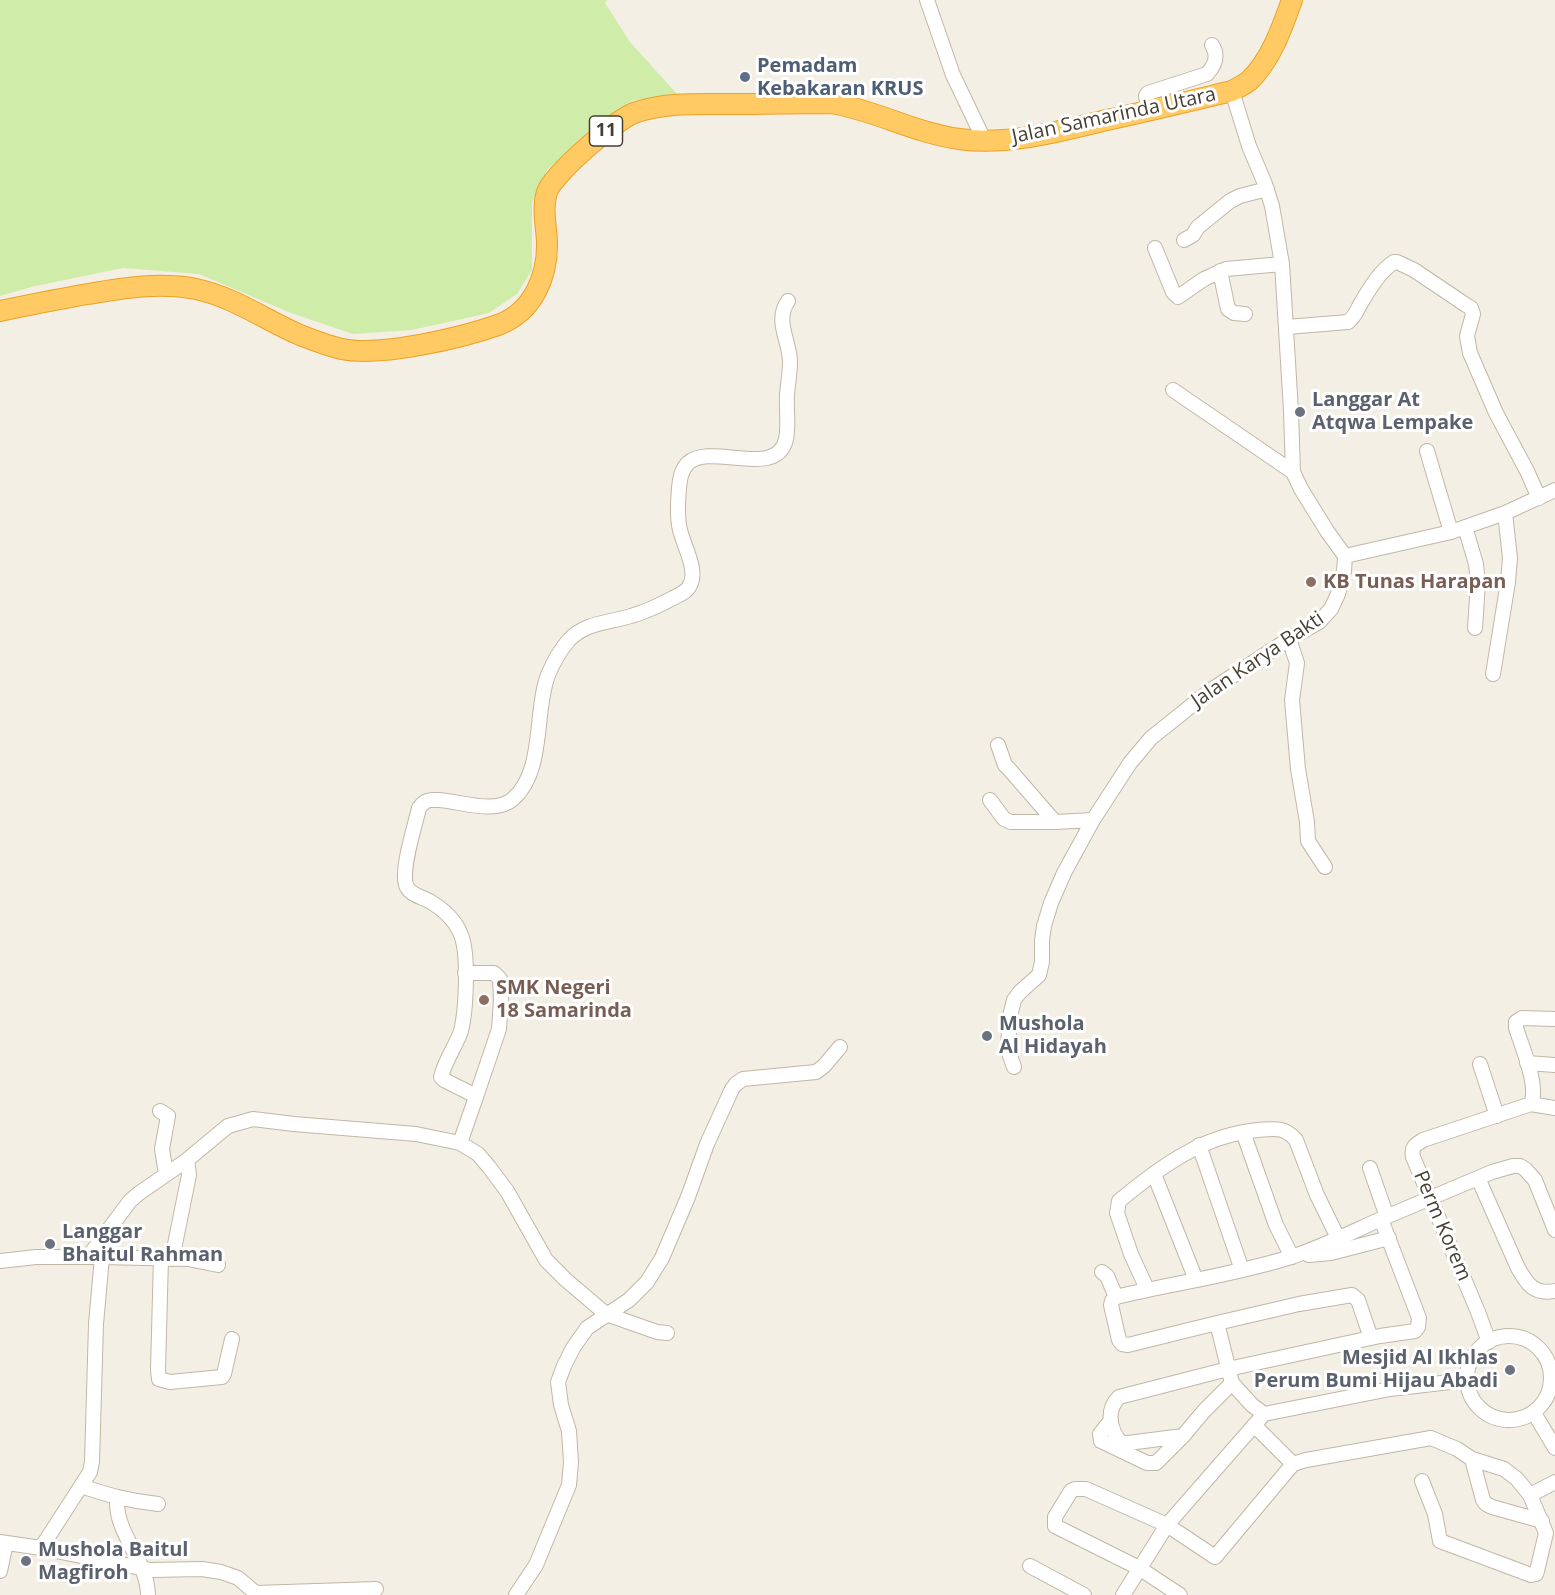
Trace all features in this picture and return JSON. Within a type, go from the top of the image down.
[{"type":"highway","name":"Jalan Samarinda Utara","points":[[0,310],[125,288],[150,285],[173,286],[216,294],[302,335],[344,349],[368,351],[397,348],[459,337],[500,324],[515,316],[531,300],[539,288],[544,270],[547,247],[544,217],[550,186],[556,177],[588,146],[632,114],[676,104],[831,103],[857,108],[925,131],[957,139],[985,142],[1051,134],[1232,91],[1247,83],[1265,60],[1280,33],[1292,0]]},
{"type":"street","points":[[927,0],[953,75],[985,142]]},
{"type":"street","points":[[1149,111],[1146,96],[1148,93],[1207,74],[1212,69],[1216,55],[1212,45]]},
{"type":"street","points":[[1232,91],[1249,146],[1272,206],[1282,264],[1293,472],[1301,489],[1345,556],[1451,532],[1505,513],[1555,490]]},
{"type":"street","points":[[1184,240],[1194,234],[1202,223],[1230,201],[1267,189]]},
{"type":"street","points":[[1155,248],[1173,292],[1178,297],[1204,279],[1232,268],[1282,264]]},
{"type":"street","points":[[1287,327],[1348,322],[1354,317],[1377,279],[1391,263],[1396,261],[1414,270],[1471,308],[1473,314],[1467,336],[1470,353],[1496,413],[1539,498]]},
{"type":"street","points":[[1220,272],[1228,309],[1234,313],[1245,314]]},
{"type":"street","points":[[476,1097],[441,1077],[463,1020],[464,946],[462,935],[445,912],[431,902],[413,894],[405,884],[405,868],[419,808],[431,800],[490,807],[504,805],[512,800],[521,790],[530,772],[548,675],[558,655],[570,639],[591,625],[633,615],[664,603],[690,587],[693,569],[678,522],[682,472],[689,463],[702,457],[756,460],[770,456],[786,441],[790,361],[781,318],[788,302]]},
{"type":"street","points":[[1173,390],[1293,472]]},
{"type":"street","points":[[1427,451],[1451,532]]},
{"type":"street","points":[[1493,674],[1510,558],[1505,513]]},
{"type":"street","points":[[1465,527],[1476,564],[1478,583],[1475,628]]},
{"type":"street","name":"Jalan Karya Bakti","points":[[1014,1067],[1008,1046],[1010,1016],[1014,1000],[1039,975],[1044,926],[1051,903],[1064,873],[1093,820],[1130,763],[1151,738],[1210,690],[1319,622],[1331,609],[1338,594],[1345,556]]},
{"type":"street","points":[[1289,639],[1297,663],[1292,700],[1298,769],[1308,822],[1308,841],[1325,867]]},
{"type":"street","points":[[998,746],[1005,765],[1055,822]]},
{"type":"street","points":[[990,800],[1004,819],[1011,822],[1093,820]]},
{"type":"street","points":[[460,1143],[498,1029],[501,999],[500,979],[494,973],[465,973]]},
{"type":"street","points":[[1555,1019],[1522,1018],[1516,1023],[1534,1092],[1531,1104],[1555,1108]]},
{"type":"street","points":[[516,1595],[536,1565],[569,1485],[571,1462],[569,1431],[561,1405],[558,1382],[573,1348],[587,1328],[629,1300],[647,1282],[662,1258],[688,1197],[706,1144],[736,1084],[743,1079],[816,1072],[840,1047]]},
{"type":"street","points":[[1527,1063],[1555,1065]]},
{"type":"street","points":[[1480,1064],[1497,1116]]},
{"type":"street","name":"Perm Korem","points":[[1488,1342],[1412,1150],[1424,1140],[1531,1104]]},
{"type":"street","points":[[160,1111],[168,1116],[163,1142],[166,1174]]},
{"type":"street","points":[[41,1548],[90,1472],[92,1462],[96,1324],[95,1257],[130,1201],[187,1160],[228,1126],[241,1121],[253,1119],[416,1134],[460,1143],[477,1154],[507,1191],[546,1260],[566,1280],[606,1314],[657,1332],[667,1333]]},
{"type":"street","points":[[1146,1289],[1131,1254],[1117,1209],[1119,1200],[1182,1154],[1199,1145],[1243,1132],[1283,1129],[1291,1133],[1338,1238]]},
{"type":"street","points":[[1243,1132],[1276,1225],[1293,1256]]},
{"type":"street","points":[[1199,1145],[1242,1270]]},
{"type":"street","points":[[187,1160],[189,1175],[166,1258],[159,1379],[170,1382],[222,1377],[232,1339]]},
{"type":"street","points":[[1371,1338],[1358,1300],[1352,1296],[1299,1304],[1128,1345],[1122,1344],[1119,1340],[1111,1305],[1116,1297],[1242,1270],[1293,1256],[1492,1172],[1513,1166],[1525,1169],[1535,1180],[1555,1230]]},
{"type":"street","points":[[1232,1383],[1156,1463],[1147,1463],[1119,1446],[1103,1442],[1099,1438],[1111,1420],[1111,1407],[1119,1397],[1228,1369],[1371,1338],[1415,1331],[1420,1322],[1389,1238],[1370,1168]]},
{"type":"street","points":[[1154,1174],[1196,1280]]},
{"type":"street","points":[[1478,1178],[1525,1281],[1538,1291],[1547,1293],[1555,1291]]},
{"type":"street","points":[[1293,1256],[1331,1253],[1389,1238]]},
{"type":"street","points":[[0,1261],[36,1257],[95,1257],[166,1258],[218,1264]]},
{"type":"street","points":[[1102,1272],[1107,1276],[1116,1297]]},
{"type":"street","points":[[1217,1323],[1232,1383],[1252,1405],[1259,1420],[1293,1464]]},
{"type":"street","points":[[1501,1337],[1515,1337],[1528,1341],[1551,1358],[1550,1389],[1544,1402],[1534,1413],[1520,1419],[1505,1420],[1490,1416],[1474,1401],[1467,1380],[1469,1365],[1477,1351],[1488,1342],[1501,1337]]},
{"type":"street","points":[[1122,1595],[1167,1525],[1259,1420],[1390,1389],[1467,1380]]},
{"type":"street","points":[[1534,1413],[1555,1448]]},
{"type":"street","points":[[1119,1446],[1183,1436]]},
{"type":"street","points":[[1180,1595],[1139,1568],[1055,1526],[1055,1518],[1071,1491],[1086,1489],[1167,1525],[1215,1557],[1293,1464],[1431,1438],[1457,1449],[1472,1459],[1511,1473],[1530,1495],[1546,1533],[1536,1574],[1531,1575],[1440,1541],[1435,1514],[1422,1481]]},
{"type":"street","points":[[1472,1459],[1486,1504],[1542,1521]]},
{"type":"street","points":[[1530,1495],[1555,1482]]},
{"type":"street","points":[[81,1486],[132,1502],[158,1504]]},
{"type":"street","points":[[117,1498],[116,1509],[119,1521],[144,1569],[148,1595]]},
{"type":"street","points":[[0,1571],[3,1542],[151,1570],[202,1569],[221,1572],[238,1578],[257,1594],[376,1589]]},
{"type":"street","points":[[1030,1566],[1084,1595]]},
{"type":"green space","points":[[0,0],[607,0],[605,3],[630,42],[677,94],[632,101],[594,126],[547,170],[532,203],[532,270],[517,294],[489,313],[412,330],[353,334],[291,313],[199,274],[123,268],[31,287],[0,296]]},
{"type":"place","name":"Pemadam Kebakaran KRUS","points":[[745,77]]},
{"type":"place","name":"Langgar At Atqwa Lempake","points":[[1300,412]]},
{"type":"place","name":"KB Tunas Harapan","points":[[1311,582]]},
{"type":"place","name":"SMK Negeri 18 Samarinda","points":[[484,1000]]},
{"type":"place","name":"Mushola Al Hidayah","points":[[987,1036]]},
{"type":"place","name":"Langgar Bhaitul Rahman","points":[[50,1244]]},
{"type":"place","name":"Mesjid Al Ikhlas Perum Bumi Hijau Abadi","points":[[1510,1370]]},
{"type":"place","name":"Mushola Baitul Magfiroh","points":[[26,1561]]}]
